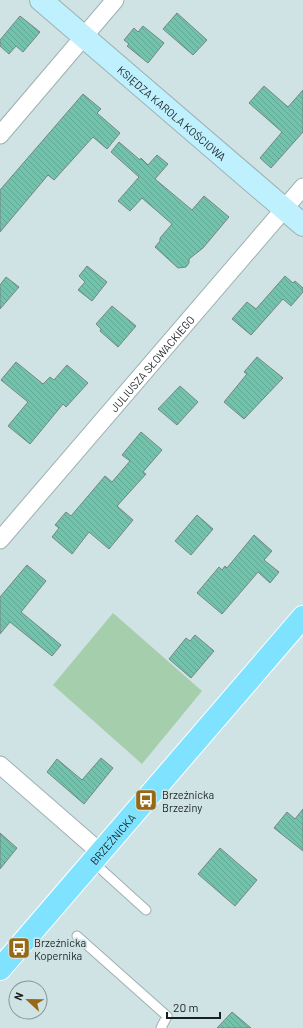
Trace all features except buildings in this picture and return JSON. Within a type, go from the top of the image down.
[{"type":"main road","name":"BRZEŹNICKA","points":[[0,970],[303,617]]},
{"type":"street","name":"KSIĘDZA KAROLA KOŚCIOWA","points":[[41,0],[303,225]]},
{"type":"street","points":[[0,135],[115,0]]},
{"type":"street","name":"JULIUSZA SŁOWACKIEGO","points":[[0,540],[303,187]]},
{"type":"street","points":[[0,765],[97,857]]},
{"type":"lane","points":[[97,857],[146,910]]},
{"type":"lane","points":[[77,936],[167,1016],[160,1028]]},
{"type":"green space","points":[[113,613],[202,691],[142,764],[53,685]]},
{"type":"place","name":"Brzeźnicka Brzeziny","points":[[146,800]]},
{"type":"place","name":"Brzeźnicka Kopernika","points":[[19,948]]}]
